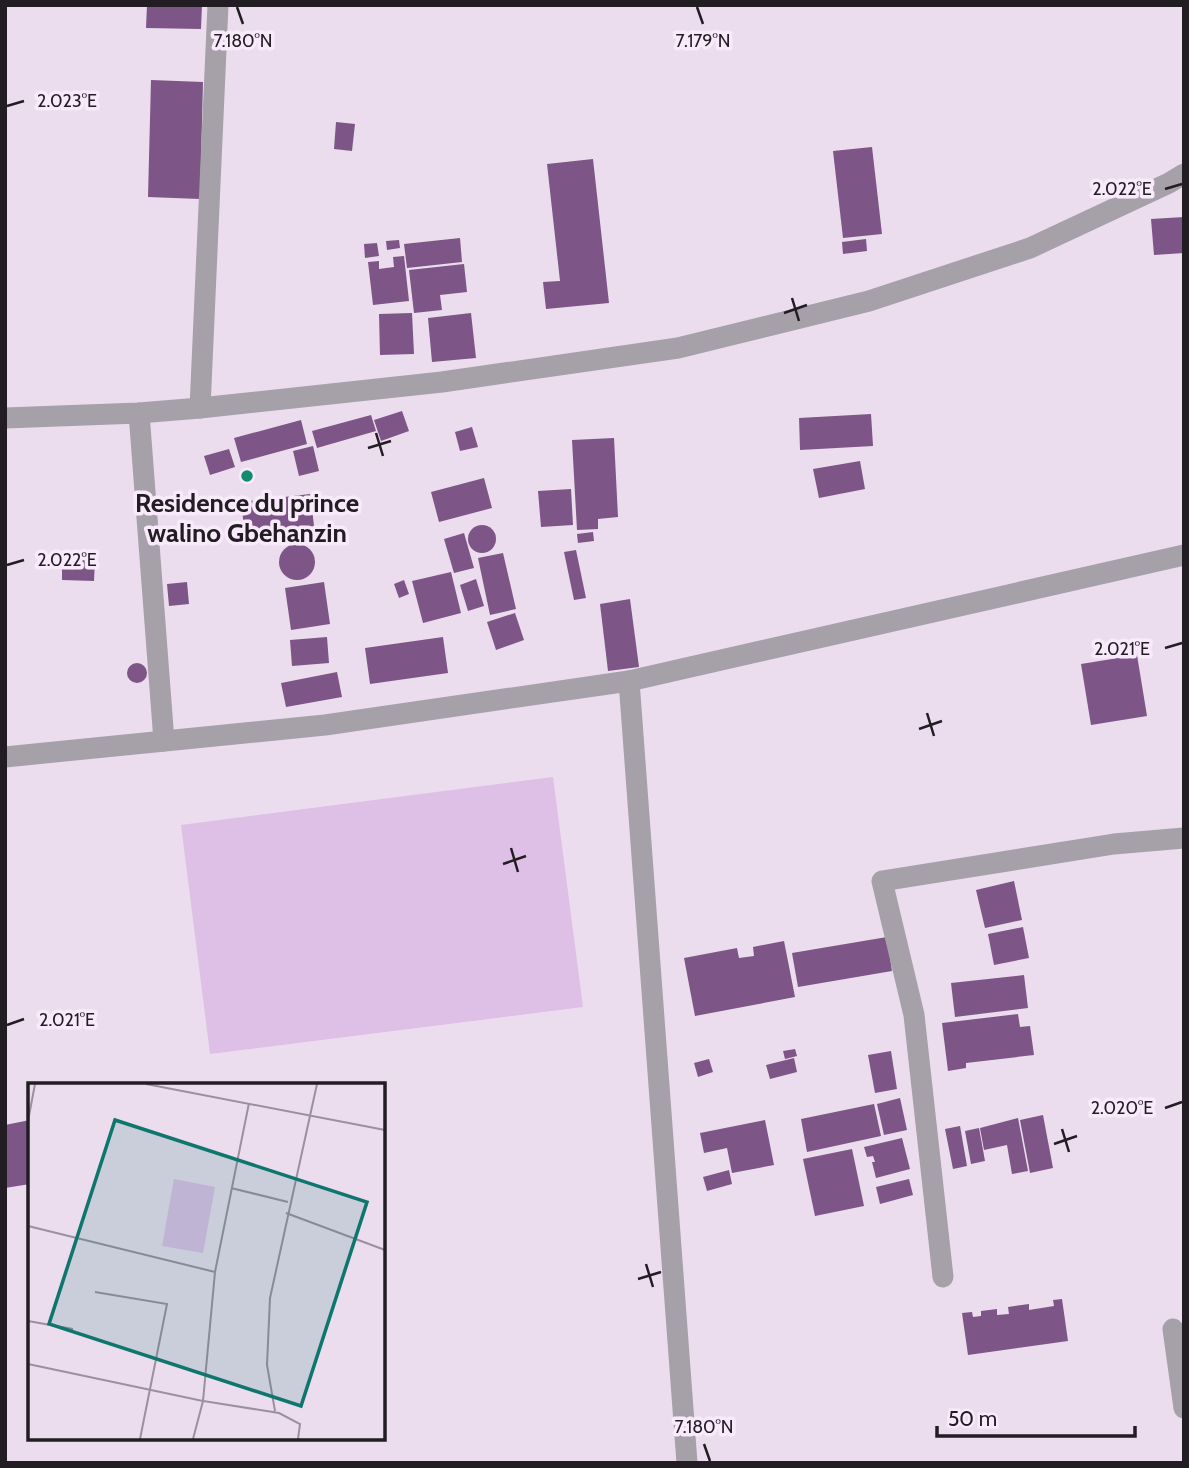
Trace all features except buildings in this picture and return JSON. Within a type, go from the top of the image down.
[{"type":"street","points":[[200,408],[218,5]]},
{"type":"street","points":[[5,418],[200,408],[442,382],[678,348],[869,301],[1030,248],[1169,183],[1184,173]]},
{"type":"street","points":[[139,413],[164,741]]},
{"type":"street","points":[[5,757],[325,725],[629,681],[1184,555]]},
{"type":"street","points":[[629,681],[687,1463]]},
{"type":"street","points":[[943,1277],[914,1016],[882,881],[1114,844],[1184,838]]},
{"type":"street","points":[[1173,1329],[1184,1408]]},
{"type":"shaded area","points":[[553,777],[583,1007],[210,1054],[181,825]]},
{"type":"place","name":"Residence du prince walino Gbehanzin","points":[[247,476]]}]
